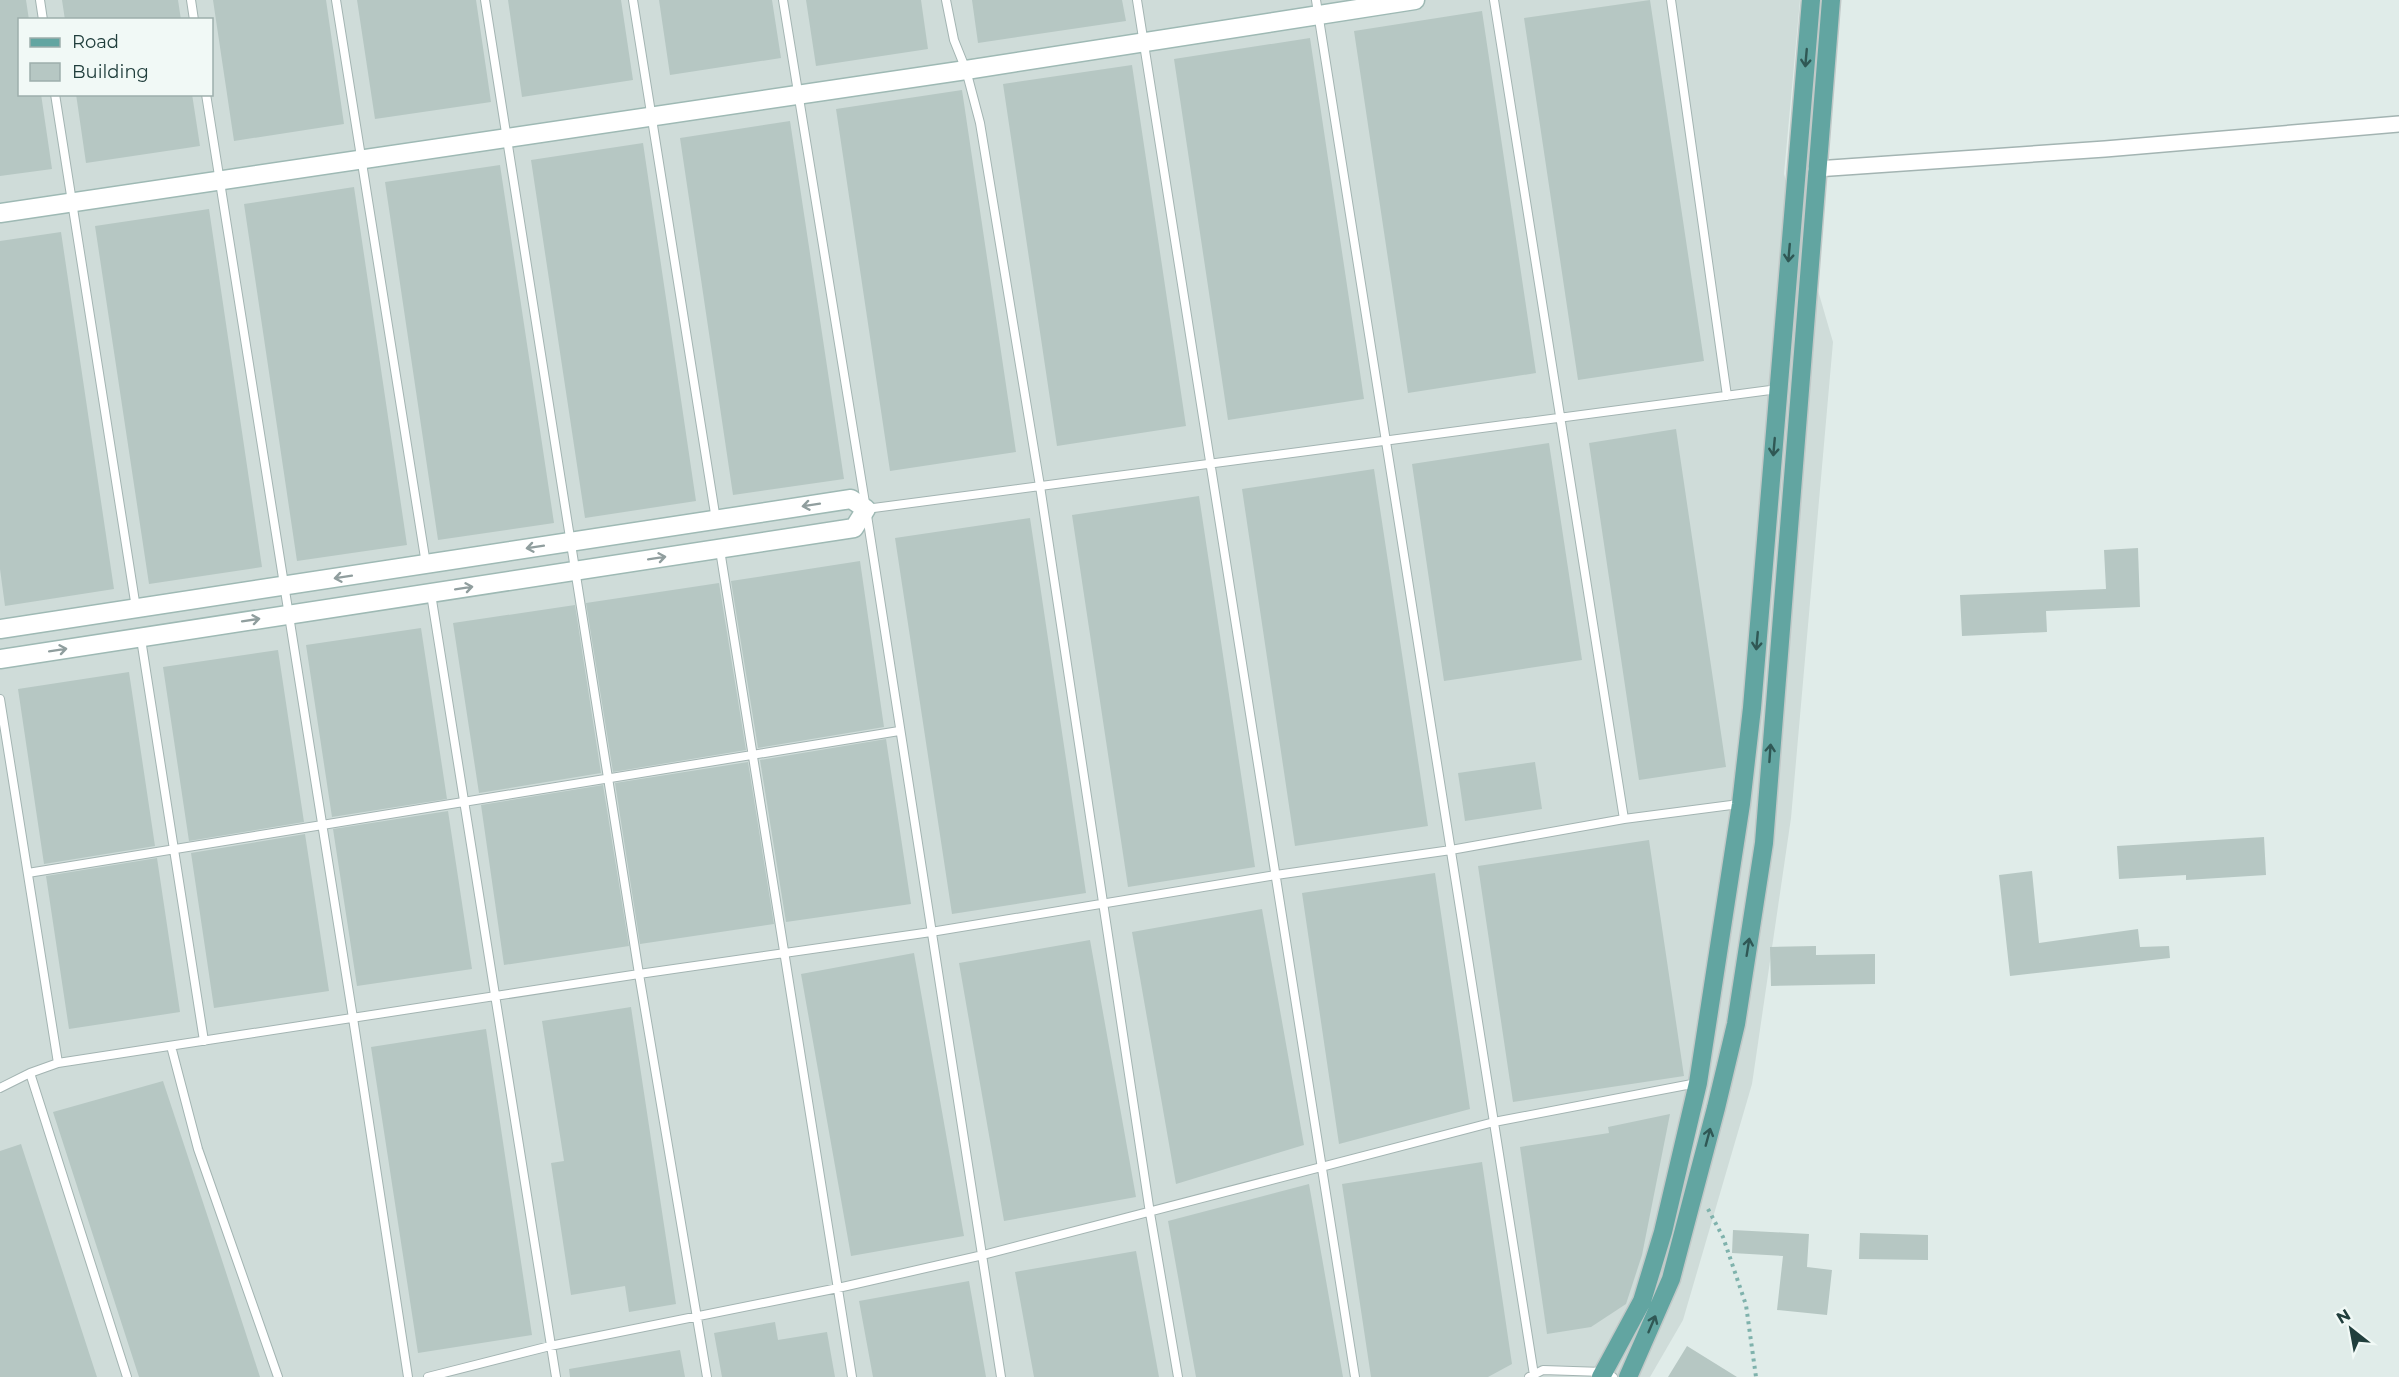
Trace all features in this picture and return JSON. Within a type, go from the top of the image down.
[{"type":"main road","points":[[1606,1375],[1642,1301],[1663,1232],[1698,1083],[1741,804],[1752,708],[1811,0]]},
{"type":"main road","points":[[1628,1377],[1671,1279],[1695,1186],[1736,1024],[1764,843],[1831,0]]},
{"type":"street","points":[[0,213],[798,93],[966,70],[1144,41],[1317,7],[1415,0]]},
{"type":"street","points":[[1816,169],[2105,149],[2399,124]]},
{"type":"street","points":[[0,629],[851,499],[866,508],[854,528],[0,659]]},
{"type":"lane","points":[[40,0],[43,18]]},
{"type":"lane","points":[[191,0],[194,18]]},
{"type":"lane","points":[[336,0],[426,564]]},
{"type":"lane","points":[[485,0],[639,974],[707,1377]]},
{"type":"lane","points":[[633,0],[716,520]]},
{"type":"lane","points":[[783,0],[866,508],[1001,1377]]},
{"type":"lane","points":[[946,0],[954,40],[966,70],[980,123],[1040,486],[1150,1213],[1178,1377]]},
{"type":"lane","points":[[1137,0],[1355,1377]]},
{"type":"lane","points":[[1494,0],[1624,819]]},
{"type":"lane","points":[[1671,0],[1727,396]]},
{"type":"lane","points":[[1317,7],[1494,1122],[1532,1376],[1543,1370],[1606,1375]]},
{"type":"lane","points":[[55,96],[136,608]]},
{"type":"lane","points":[[206,96],[408,1377]]},
{"type":"lane","points":[[866,508],[1779,388]]},
{"type":"lane","points":[[720,548],[852,1377]]},
{"type":"lane","points":[[430,593],[556,1377]]},
{"type":"lane","points":[[141,637],[204,1041]]},
{"type":"lane","points":[[0,699],[58,1063]]},
{"type":"lane","points":[[28,873],[899,731]]},
{"type":"lane","points":[[0,1088],[30,1073],[58,1063],[931,932],[1276,875],[1451,850],[1624,819],[1741,804]]},
{"type":"lane","points":[[171,1046],[198,1149],[278,1377]]},
{"type":"lane","points":[[30,1073],[127,1377]]},
{"type":"lane","points":[[428,1377],[550,1346],[838,1288],[983,1255],[1494,1122],[1698,1083]]},
{"type":"path","points":[[1695,1186],[1723,1238],[1746,1305],[1756,1377]]},
{"type":"shaded area","points":[[0,0],[1800,0],[1784,174],[1833,342],[1791,818],[1752,1084],[1683,1320],[1650,1377],[0,1377]]},
{"type":"building","points":[[0,0],[26,0],[29,18],[18,18],[18,96],[41,96],[52,169],[0,176]]},
{"type":"building","points":[[62,0],[178,0],[181,18],[65,18]]},
{"type":"building","points":[[213,0],[326,0],[344,124],[234,141]]},
{"type":"building","points":[[357,0],[476,0],[491,102],[375,119]]},
{"type":"building","points":[[508,0],[621,0],[633,80],[522,97]]},
{"type":"building","points":[[659,0],[772,0],[781,58],[670,75]]},
{"type":"building","points":[[806,0],[921,0],[928,49],[816,66]]},
{"type":"building","points":[[972,0],[1122,0],[1126,21],[978,43]]},
{"type":"building","points":[[1650,0],[1704,361],[1578,380],[1524,18]]},
{"type":"building","points":[[1482,11],[1536,373],[1408,393],[1354,31]]},
{"type":"building","points":[[1310,38],[1364,399],[1228,420],[1174,59]]},
{"type":"building","points":[[1132,65],[1186,426],[1057,446],[1003,84]]},
{"type":"building","points":[[962,90],[1016,452],[890,471],[836,109]]},
{"type":"building","points":[[76,96],[192,96],[200,146],[86,163]]},
{"type":"building","points":[[790,121],[844,479],[733,495],[680,138]]},
{"type":"building","points":[[643,143],[696,501],[585,518],[531,160]]},
{"type":"building","points":[[500,165],[554,523],[438,540],[385,182]]},
{"type":"building","points":[[354,187],[407,545],[297,561],[244,204]]},
{"type":"building","points":[[209,209],[262,567],[149,584],[95,226]]},
{"type":"building","points":[[61,232],[114,589],[5,606],[0,569],[0,241]]},
{"type":"building","points":[[1676,429],[1726,767],[1639,780],[1589,443]]},
{"type":"building","points":[[1549,443],[1582,660],[1444,681],[1412,464]]},
{"type":"building","points":[[1374,469],[1428,826],[1295,846],[1242,489]]},
{"type":"building","points":[[1199,496],[1255,867],[1128,887],[1072,515]]},
{"type":"building","points":[[1030,518],[1086,893],[952,914],[895,538]]},
{"type":"building","points":[[2138,548],[2140,607],[2046,611],[2047,632],[1962,636],[1960,595],[2106,589],[2104,550]]},
{"type":"building","points":[[860,561],[884,727],[758,748],[731,581]]},
{"type":"building","points":[[719,583],[746,750],[613,772],[586,603]]},
{"type":"building","points":[[575,605],[601,773],[479,793],[453,623]]},
{"type":"building","points":[[421,628],[447,799],[332,817],[306,645]]},
{"type":"building","points":[[278,650],[304,822],[189,841],[163,667]]},
{"type":"building","points":[[129,672],[155,846],[44,864],[18,689]]},
{"type":"building","points":[[886,739],[911,904],[786,922],[760,760]]},
{"type":"building","points":[[748,762],[774,924],[640,944],[615,783]]},
{"type":"building","points":[[1535,762],[1542,809],[1465,821],[1458,773]]},
{"type":"building","points":[[603,785],[629,946],[504,965],[481,805]]},
{"type":"building","points":[[448,811],[472,969],[357,986],[333,829]]},
{"type":"building","points":[[305,834],[329,991],[214,1008],[191,853]]},
{"type":"building","points":[[2264,837],[2266,875],[2186,880],[2186,875],[2119,879],[2117,846]]},
{"type":"building","points":[[1649,840],[1684,1076],[1513,1102],[1478,866]]},
{"type":"building","points":[[157,858],[180,1012],[69,1029],[46,876]]},
{"type":"building","points":[[2032,871],[2039,943],[2138,929],[2140,947],[2169,946],[2170,958],[2010,976],[1999,875]]},
{"type":"building","points":[[1435,873],[1470,1109],[1339,1144],[1302,893]]},
{"type":"building","points":[[1262,909],[1304,1145],[1176,1184],[1132,932]]},
{"type":"building","points":[[1090,940],[1136,1197],[1004,1221],[959,963]]},
{"type":"building","points":[[1816,946],[1816,955],[1875,954],[1875,984],[1771,986],[1770,947]]},
{"type":"building","points":[[914,953],[964,1236],[851,1256],[801,974]]},
{"type":"building","points":[[631,1007],[676,1304],[629,1312],[625,1286],[571,1295],[551,1163],[564,1161],[542,1021]]},
{"type":"building","points":[[486,1029],[532,1335],[418,1353],[371,1047]]},
{"type":"building","points":[[163,1081],[260,1377],[139,1377],[53,1112]]},
{"type":"building","points":[[1670,1114],[1642,1255],[1626,1304],[1591,1327],[1547,1334],[1520,1147],[1609,1133],[1608,1127]]},
{"type":"building","points":[[21,1144],[97,1377],[0,1377],[0,1151]]},
{"type":"building","points":[[1482,1162],[1512,1364],[1488,1377],[1371,1377],[1342,1184]]},
{"type":"building","points":[[1309,1184],[1343,1377],[1196,1377],[1168,1221]]},
{"type":"building","points":[[1733,1230],[1809,1234],[1807,1267],[1832,1270],[1827,1315],[1777,1310],[1783,1256],[1732,1253]]},
{"type":"building","points":[[1860,1233],[1928,1235],[1928,1260],[1859,1259]]},
{"type":"building","points":[[1136,1251],[1159,1377],[1034,1377],[1015,1272]]},
{"type":"building","points":[[969,1281],[986,1377],[873,1377],[859,1301]]},
{"type":"building","points":[[775,1322],[778,1340],[827,1332],[835,1377],[722,1377],[714,1333]]},
{"type":"building","points":[[1687,1346],[1737,1377],[1668,1377]]},
{"type":"building","points":[[680,1350],[685,1377],[570,1377],[569,1369]]}]
